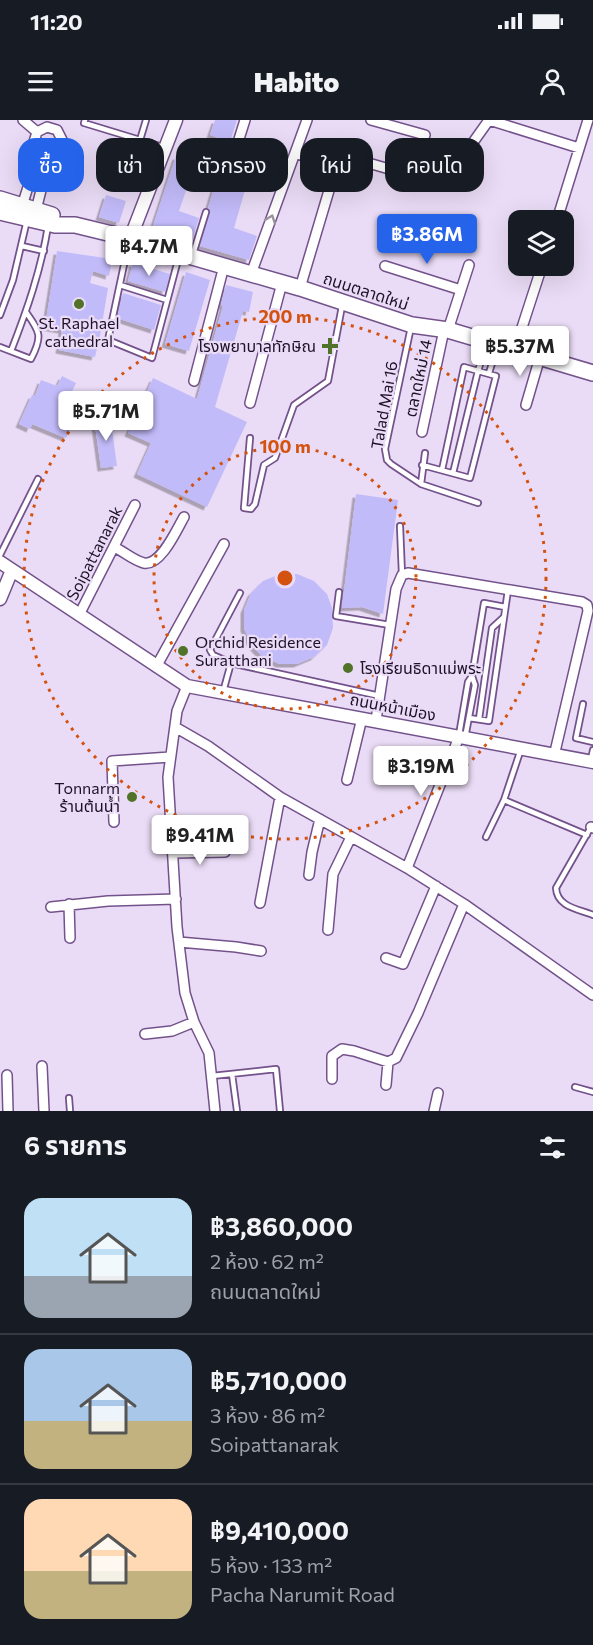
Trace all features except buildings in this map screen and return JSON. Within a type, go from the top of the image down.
[{"type":"main road","points":[[0,200],[29,212],[48,224],[75,225]]},
{"type":"main road","points":[[0,212],[29,212],[56,216],[75,225]]},
{"type":"main road","name":"ถนนตลาดใหม่","points":[[75,225],[300,288],[412,325],[446,330],[593,373]]},
{"type":"street","points":[[23,120],[37,132]]},
{"type":"street","points":[[57,130],[63,120]]},
{"type":"street","points":[[130,239],[176,120]]},
{"type":"street","points":[[239,138],[245,120]]},
{"type":"street","points":[[251,274],[307,120]]},
{"type":"street","points":[[371,120],[425,135],[410,175],[373,164]]},
{"type":"street","points":[[476,138],[489,120],[579,148]]},
{"type":"street","points":[[559,210],[588,120]]},
{"type":"street","points":[[35,138],[37,132],[47,127],[57,130],[61,138]]},
{"type":"street","points":[[295,153],[300,155]]},
{"type":"street","points":[[29,212],[32,192]]},
{"type":"street","points":[[29,212],[36,192]]},
{"type":"street","points":[[300,288],[328,192]]},
{"type":"street","name":"ตลาดใหม่ 14","points":[[422,432],[446,330],[469,265]]},
{"type":"street","points":[[194,381],[224,266]]},
{"type":"street","points":[[386,266],[461,290]]},
{"type":"street","points":[[515,349],[539,276]]},
{"type":"street","points":[[250,404],[282,283]]},
{"type":"street","points":[[526,405],[540,357]]},
{"type":"street","name":"Soipattanarak","points":[[79,615],[135,505]]},
{"type":"street","points":[[114,547],[143,562],[151,562],[160,556],[184,517]]},
{"type":"street","points":[[156,667],[224,544]]},
{"type":"street","points":[[0,562],[187,686],[177,711],[168,777],[176,899],[185,993],[194,1022],[209,1053],[215,1111]]},
{"type":"street","points":[[0,599],[12,570]]},
{"type":"street","points":[[376,720],[396,589],[402,575],[408,573],[582,602],[587,605],[588,611],[554,756]]},
{"type":"street","name":"ถนนหน้าเมือง","points":[[187,686],[376,720],[554,756],[592,758]]},
{"type":"street","points":[[347,780],[362,718]]},
{"type":"street","points":[[175,727],[213,749],[280,797],[436,886],[593,995]]},
{"type":"street","points":[[407,868],[462,737]]},
{"type":"street","points":[[114,822],[112,761],[170,757]]},
{"type":"street","points":[[260,903],[280,797]]},
{"type":"street","points":[[309,875],[320,819]]},
{"type":"street","points":[[328,930],[333,874],[351,837]]},
{"type":"street","points":[[174,853],[225,852]]},
{"type":"street","points":[[386,958],[403,964],[436,886]]},
{"type":"street","points":[[51,907],[69,904],[176,899]]},
{"type":"street","points":[[69,904],[70,938]]},
{"type":"street","points":[[332,1079],[330,1060],[342,1049],[388,1062],[396,1058],[414,1022],[464,904]]},
{"type":"street","points":[[179,942],[236,946],[261,951]]},
{"type":"street","points":[[146,1034],[172,1031],[194,1022]]},
{"type":"street","points":[[386,1085],[388,1062]]},
{"type":"street","points":[[42,1066],[44,1111]]},
{"type":"street","points":[[7,1074],[8,1111]]},
{"type":"street","points":[[434,1111],[438,1093]]},
{"type":"lane","points":[[85,120],[84,123],[133,138]]},
{"type":"lane","points":[[141,138],[146,120]]},
{"type":"lane","points":[[0,315],[13,280],[29,212]]},
{"type":"lane","points":[[130,239],[108,340],[152,358],[167,300],[206,212]]},
{"type":"lane","points":[[11,351],[26,312],[44,250],[48,224]]},
{"type":"lane","points":[[22,246],[44,250]]},
{"type":"lane","points":[[120,285],[167,300]]},
{"type":"lane","points":[[250,438],[244,508],[251,509],[255,504],[264,465],[275,458],[294,405],[328,381],[343,303]]},
{"type":"lane","points":[[0,347],[31,359],[39,343],[39,331],[26,312]]},
{"type":"lane","name":"Talad Mai 16","points":[[412,325],[385,449],[387,460],[420,484],[478,503]]},
{"type":"lane","points":[[453,473],[478,371],[493,343]]},
{"type":"lane","points":[[489,373],[493,343]]},
{"type":"lane","points":[[422,465],[470,478],[496,376],[464,368],[442,470]]},
{"type":"lane","points":[[420,484],[425,453]]},
{"type":"lane","points":[[0,555],[38,479]]},
{"type":"lane","points":[[400,526],[402,575]]},
{"type":"lane","points":[[469,718],[489,721],[508,590]]},
{"type":"lane","points":[[339,592],[336,616],[390,625]]},
{"type":"lane","points":[[240,593],[210,650],[213,655],[231,663],[380,696]]},
{"type":"lane","points":[[462,737],[468,682],[472,676],[484,603],[505,607]]},
{"type":"lane","points":[[479,719],[492,628],[504,617]]},
{"type":"lane","points":[[223,693],[231,663]]},
{"type":"lane","points":[[462,737],[469,718],[475,685],[472,676]]},
{"type":"lane","points":[[583,704],[576,738],[593,742]]},
{"type":"lane","points":[[486,837],[504,800],[520,749]]},
{"type":"lane","points":[[504,800],[591,828],[556,888],[557,896],[562,903],[593,915]]},
{"type":"lane","points":[[212,1076],[276,1069],[280,1111]]},
{"type":"lane","points":[[232,1074],[237,1111]]},
{"type":"lane","points":[[575,1087],[593,1092]]},
{"type":"lane","points":[[69,1098],[70,1111]]},
{"type":"place","name":"St. Raphael cathedral","points":[[79,304]]},
{"type":"place","name":"โรงพยาบาลทักษิณ","points":[[330,346]]},
{"type":"place","name":"Orchid Residence Suratthani","points":[[183,651]]},
{"type":"place","name":"โรงเรียนธิดาแม่พระ","points":[[348,668]]},
{"type":"place","name":"Tonnarm ร้านต้นน้ำ","points":[[132,797]]}]
